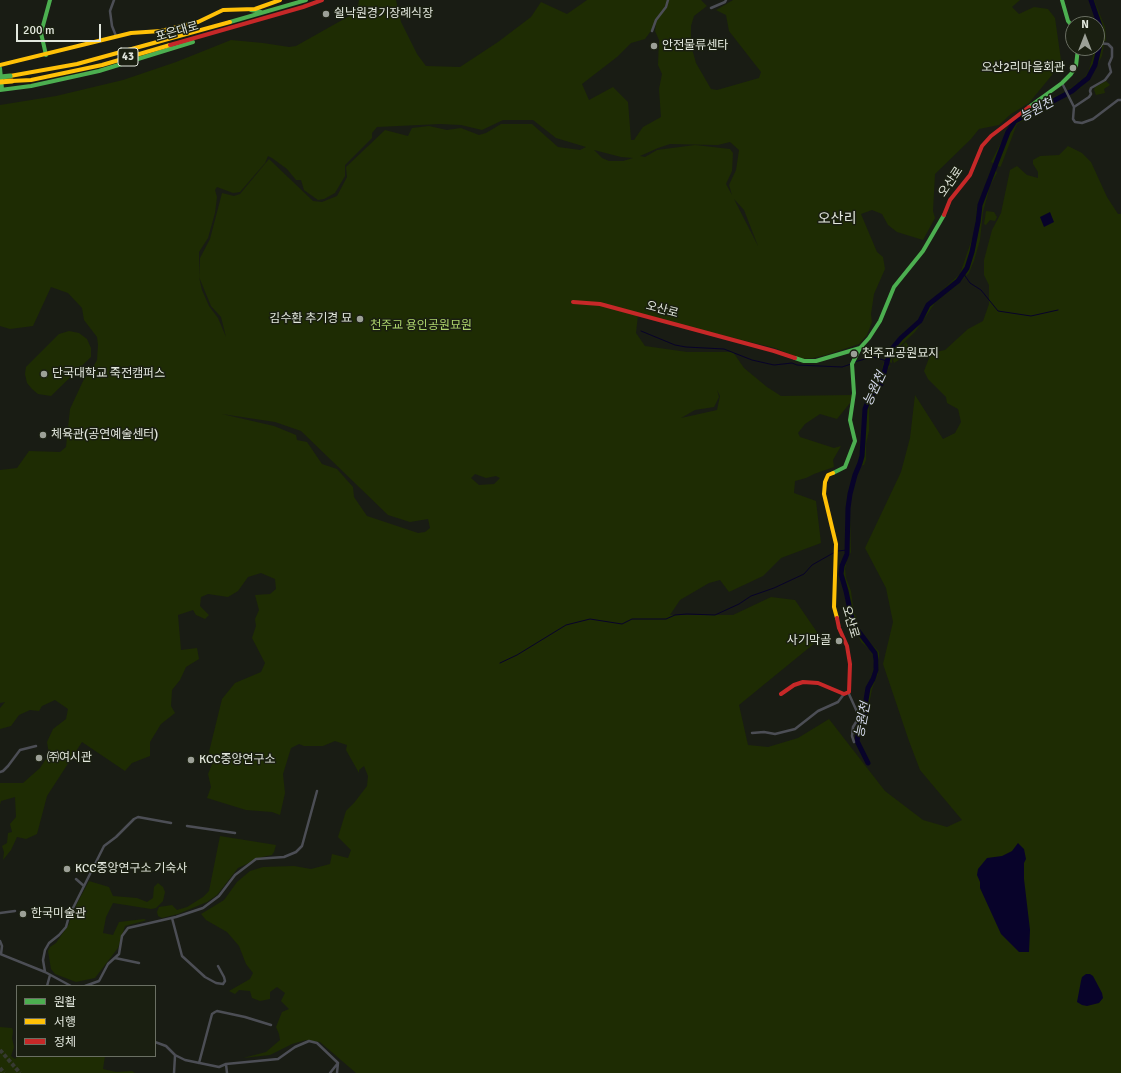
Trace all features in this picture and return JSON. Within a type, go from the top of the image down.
[{"type":"main road","points":[[46,55],[41,33],[50,0]]},
{"type":"main road","points":[[241,24],[198,40],[99,71],[31,86],[1,90],[0,66],[131,33],[161,31],[198,22],[223,10],[251,10],[280,0]]},
{"type":"main road","name":"포은대로","points":[[11,79],[77,64],[272,11],[306,0]]},
{"type":"main road","name":"포은대로","points":[[11,79],[31,80],[102,64],[303,7],[322,0]]},
{"type":"main road","points":[[1062,0],[1066,16]]},
{"type":"main road","points":[[251,10],[256,12],[272,11]]},
{"type":"main road","name":"오산로","points":[[846,694],[850,664],[847,646],[839,628],[834,607],[836,544],[824,487],[828,475],[845,467],[855,441],[850,420],[854,393],[853,362],[860,348],[870,338],[880,321],[894,287],[923,251],[943,217],[947,205],[969,176],[982,146],[991,136],[1015,116],[1062,83],[1075,69],[1077,56]]},
{"type":"main road","name":"43","points":[[0,77],[11,79]]},
{"type":"main road","name":"43","points":[[0,82],[11,79]]},
{"type":"main road","name":"오산로","points":[[573,302],[600,304],[774,351],[804,361],[816,361],[860,348]]},
{"type":"main road","points":[[781,694],[794,685],[803,682],[818,683],[846,694]]},
{"type":"street","points":[[114,0],[110,11],[112,26],[116,37]]},
{"type":"street","points":[[652,31],[656,20],[666,7],[668,0]]},
{"type":"street","points":[[711,8],[725,2],[726,0]]},
{"type":"street","points":[[1074,107],[1089,97],[1091,94],[1091,88],[1105,80],[1111,72],[1109,64],[1112,57],[1112,48],[1108,44],[1105,44]]},
{"type":"street","points":[[1062,83],[1074,107],[1072,118],[1075,122],[1082,123],[1093,119],[1118,100],[1121,100]]},
{"type":"street","points":[[752,733],[764,732],[775,734],[794,729],[818,711],[838,702],[846,694]]},
{"type":"street","name":"오산로","points":[[846,694],[858,714],[858,719],[853,727],[852,736],[854,742]]},
{"type":"street","points":[[0,772],[8,766],[20,750],[36,746]]},
{"type":"street","points":[[87,985],[99,981],[108,964],[119,954],[122,936],[128,928],[172,918],[203,908],[219,896],[235,875],[256,859],[284,857],[296,852],[302,846],[317,791]]},
{"type":"street","points":[[45,972],[43,960],[45,950],[49,943],[60,935],[66,927],[69,916],[92,873],[104,846],[138,817],[171,823]]},
{"type":"street","points":[[187,826],[235,833]]},
{"type":"street","points":[[76,879],[84,886]]},
{"type":"street","points":[[0,913],[14,911]]},
{"type":"street","points":[[172,918],[182,956],[205,977],[216,983],[223,984],[225,981],[224,977],[218,966]]},
{"type":"street","points":[[0,941],[2,946],[0,954],[45,972],[68,985]]},
{"type":"street","points":[[114,958],[139,963]]},
{"type":"street","points":[[47,985],[50,975]]},
{"type":"street","points":[[199,1063],[212,1014],[215,1012],[271,1025]]},
{"type":"street","points":[[156,1042],[166,1046],[175,1055],[184,1060],[219,1067],[226,1064],[278,1059],[295,1047],[309,1041],[317,1043],[338,1063]]},
{"type":"street","points":[[174,1073],[175,1055]]},
{"type":"street","points":[[330,1073],[338,1063]]},
{"type":"street","points":[[337,1073],[338,1063]]},
{"type":"street","points":[[226,1064],[227,1073]]},
{"type":"green space","name":"천주교 용인공원묘원","points":[[359,0],[396,0],[401,22],[417,54],[426,66],[460,67],[498,42],[531,17],[541,2],[567,14],[587,0],[701,0],[707,6],[694,16],[691,26],[691,45],[696,63],[711,89],[717,90],[759,78],[761,72],[729,31],[726,15],[716,10],[733,0],[1020,0],[1012,7],[1019,14],[1034,7],[1048,9],[1055,18],[1061,60],[1052,75],[1029,103],[1011,114],[999,125],[979,129],[971,139],[935,174],[933,211],[935,218],[923,240],[897,232],[888,225],[882,214],[872,210],[861,214],[877,252],[883,257],[885,269],[874,294],[871,314],[872,322],[867,335],[859,344],[826,355],[801,359],[775,348],[638,315],[636,333],[645,346],[687,352],[733,352],[744,368],[767,387],[781,396],[852,395],[850,403],[837,419],[820,414],[805,424],[798,433],[800,437],[834,448],[841,446],[833,460],[834,467],[795,481],[794,493],[816,501],[821,543],[781,558],[763,576],[729,592],[720,580],[709,583],[680,600],[670,615],[733,615],[771,597],[795,600],[821,638],[739,705],[748,745],[768,747],[798,738],[829,719],[885,791],[923,820],[947,827],[962,820],[920,770],[909,741],[883,664],[893,622],[886,588],[865,548],[901,472],[910,438],[915,395],[943,439],[955,433],[961,422],[958,409],[947,403],[946,397],[928,379],[924,371],[931,353],[945,350],[968,329],[983,321],[989,304],[989,285],[984,275],[984,260],[992,230],[1001,213],[1010,170],[1017,166],[1027,175],[1038,178],[1038,172],[1033,164],[1033,160],[1040,156],[1059,155],[1068,146],[1082,153],[1091,162],[1107,197],[1118,214],[1121,214],[1121,1073],[356,1073],[320,1042],[306,1040],[292,1044],[270,1055],[243,1058],[266,1052],[280,1040],[276,1027],[282,1012],[289,1009],[281,1001],[285,993],[277,987],[270,992],[270,999],[260,1001],[252,998],[250,991],[239,990],[235,994],[229,991],[250,979],[253,973],[246,964],[239,946],[227,932],[206,920],[201,914],[224,900],[237,882],[250,871],[263,867],[294,866],[311,869],[330,864],[332,854],[348,858],[351,850],[338,837],[346,811],[367,786],[368,776],[364,766],[359,770],[359,773],[346,750],[347,745],[335,741],[323,746],[304,746],[299,744],[291,748],[283,774],[285,793],[280,815],[272,812],[246,810],[207,798],[211,787],[208,774],[213,762],[209,752],[222,699],[235,683],[261,672],[265,663],[252,638],[256,626],[255,619],[259,610],[255,595],[270,594],[276,589],[275,579],[261,573],[248,577],[238,591],[228,597],[208,594],[201,597],[200,606],[209,615],[205,619],[196,615],[193,610],[178,615],[181,650],[197,648],[199,659],[186,667],[180,680],[172,690],[171,706],[175,713],[161,724],[150,742],[150,756],[132,763],[125,771],[82,742],[47,796],[37,834],[26,839],[17,837],[11,850],[3,860],[4,852],[2,846],[7,843],[8,833],[12,832],[10,824],[16,817],[15,797],[1,801],[0,805],[0,783],[23,783],[40,768],[49,754],[47,742],[53,729],[66,719],[68,709],[55,700],[42,706],[39,711],[30,710],[19,715],[11,726],[0,729],[0,708],[5,702],[0,703],[0,470],[17,468],[29,451],[60,452],[66,447],[70,409],[84,379],[97,360],[98,345],[97,337],[84,320],[82,308],[68,293],[51,287],[33,326],[10,329],[0,326],[0,105],[56,96],[123,80],[176,62],[231,40],[289,47],[296,46],[351,15],[358,6]],"holes":[[[656,24],[655,31],[659,40],[658,65],[662,74],[659,89],[661,117],[643,127],[634,140],[631,140],[628,102],[613,87],[589,100],[582,84],[617,57],[631,43],[645,39]],[[503,120],[533,120],[556,138],[586,147],[580,150],[558,147],[532,124],[501,124],[486,133],[479,135],[461,128],[447,130],[429,126],[412,128],[408,136],[385,130],[346,167],[347,177],[337,196],[322,202],[313,201],[269,159],[240,194],[234,196],[222,193],[210,239],[200,258],[199,277],[199,252],[208,238],[215,213],[217,197],[215,190],[217,187],[233,193],[240,192],[265,163],[268,156],[287,169],[296,180],[301,180],[304,190],[318,200],[324,199],[335,193],[345,176],[345,165],[372,138],[372,133],[377,127],[440,124],[461,125],[482,130]],[[730,142],[739,150],[736,170],[729,185],[732,195],[726,184],[732,171],[733,153],[730,149],[695,145],[657,150],[645,157],[640,156],[670,144],[718,145]],[[594,150],[621,157],[633,158],[623,161],[609,161],[602,158]],[[734,199],[744,210],[758,246]],[[199,277],[211,306],[221,317],[226,337],[218,318],[209,306],[202,290]],[[717,390],[720,396],[717,410],[681,418],[695,410],[714,407],[719,397]],[[222,414],[275,422],[301,431],[388,515],[410,522],[428,519],[430,528],[425,532],[418,533],[367,516],[354,497],[353,487],[337,469],[322,464],[307,442],[297,440],[296,435],[274,426]],[[475,474],[486,478],[496,476],[500,478],[494,484],[479,485],[471,478]]]},
{"type":"green space","points":[[1092,0],[1094,0],[1101,16],[1097,16]]},
{"type":"green space","points":[[1093,56],[1097,56],[1095,65],[1098,56],[1102,56],[1091,77],[1082,87],[1069,95],[1067,91],[1085,77],[1089,70]]},
{"type":"green space","points":[[1106,81],[1110,85],[1104,89],[1105,93],[1096,95],[1094,90],[1095,87]]},
{"type":"green space","points":[[1064,92],[1065,94],[1063,96],[1015,121],[1008,132],[996,165],[991,162],[1010,125],[1015,120],[1039,104]]},
{"type":"green space","points":[[1066,95],[1017,124],[1001,166],[996,165],[1009,132],[1015,122]]},
{"type":"green space","points":[[992,166],[994,168],[979,205],[978,222],[966,268],[957,280],[927,304],[960,274],[974,233],[977,207]]},
{"type":"green space","points":[[995,168],[997,173],[990,186],[983,212],[980,240],[974,261],[969,273],[966,276],[964,273],[973,252],[979,222],[980,205]]},
{"type":"green space","points":[[986,211],[994,212],[997,217],[995,221],[990,220],[986,225],[984,224]]},
{"type":"green space","points":[[963,274],[965,277],[935,303],[915,332],[897,349],[892,363],[887,361],[891,351],[921,321],[928,305],[958,281]]},
{"type":"green space","points":[[920,321],[914,328],[901,338]]},
{"type":"green space","points":[[69,331],[79,333],[87,339],[91,348],[91,357],[51,396],[38,394],[27,383],[25,374],[26,367],[59,334]]},
{"type":"green space","points":[[906,342],[911,350],[907,355],[894,363],[893,360],[899,349]]},
{"type":"green space","points":[[890,350],[887,360],[884,359]]},
{"type":"green space","points":[[883,363],[891,366],[889,367],[881,387],[877,384],[880,381]]},
{"type":"green space","points":[[878,388],[880,391],[875,395],[869,408],[869,431],[866,444],[866,460],[864,465],[860,466],[863,455],[866,409],[870,399]]},
{"type":"green space","points":[[855,483],[850,503],[851,552],[845,569],[846,578],[851,591],[854,613],[857,618],[852,619],[839,572],[845,551],[847,551],[841,566],[840,575],[848,599],[841,574],[842,567],[848,554],[848,508],[853,484]]},
{"type":"green space","points":[[853,621],[855,621],[864,636],[879,652],[878,674],[872,689],[869,705],[867,705],[866,700],[865,705],[862,704],[874,667],[873,656],[869,649],[861,642],[853,624],[875,653],[875,670],[868,688],[867,699],[869,688],[876,671],[877,660],[875,652]]},
{"type":"green space","points":[[220,836],[276,845],[272,855],[262,857],[238,868],[217,895],[207,902],[178,914],[162,918],[158,916],[157,912],[159,907],[172,905],[177,910],[187,907],[203,897],[209,891]]},
{"type":"green space","points":[[89,881],[109,887],[113,896],[137,898],[147,902],[153,898],[154,887],[158,883],[163,887],[165,892],[163,901],[156,908],[151,909],[113,903],[106,917],[103,933],[113,935],[119,922],[146,920],[125,926],[118,948],[95,978],[76,982],[55,974],[51,969],[48,951],[50,947],[56,943],[69,924],[72,913]]},
{"type":"green space","points":[[0,1027],[12,1028],[14,1047],[11,1056],[15,1059],[17,1057],[105,1057],[103,1069],[116,1072],[132,1071],[135,1073],[0,1073]]},
{"type":"shaded area","points":[[1050,212],[1054,222],[1044,227],[1040,217]]},
{"type":"shaded area","points":[[1018,843],[1024,849],[1026,859],[1024,863],[1024,879],[1030,930],[1029,952],[1019,952],[1001,934],[980,888],[980,882],[977,875],[978,869],[987,858],[1002,856],[1012,851]]},
{"type":"shaded area","points":[[1086,974],[1093,976],[1103,998],[1099,1003],[1087,1006],[1077,1002],[1082,977]]},
{"type":"waterway","name":"능원천","points":[[868,763],[857,741],[860,723],[866,709],[868,688],[876,670],[876,660],[875,653],[853,624],[841,574],[842,566],[847,554],[848,508],[850,494],[862,456],[865,409],[869,399],[881,384],[890,351],[901,338],[920,321],[928,305],[958,281],[967,268],[972,252],[980,205],[1008,132],[1015,121],[1072,91],[1088,78],[1095,65],[1101,40],[1101,29],[1091,0]]},
{"type":"waterway","points":[[963,273],[970,283],[981,290],[998,311],[1031,316],[1058,310]]},
{"type":"waterway","points":[[641,331],[675,345],[724,349],[752,360],[774,365],[792,363],[797,365],[842,367],[851,364]]},
{"type":"waterway","points":[[854,362],[873,357],[887,361]]},
{"type":"waterway","points":[[838,551],[847,550]]},
{"type":"waterway","points":[[500,663],[517,655],[566,625],[590,619],[622,624],[632,619],[666,619],[675,615],[687,614],[715,615],[739,604],[751,596],[774,588],[804,574],[812,565],[835,552]]},
{"type":"tunnel","points":[[0,1050],[20,1073]]},
{"type":"tunnel","points":[[0,1068],[4,1073]]},
{"type":"traffic: fast","points":[[46,55],[41,33],[50,0]]},
{"type":"traffic: fast","points":[[230,22],[306,0]]},
{"type":"traffic: fast","points":[[1062,0],[1067,16]]},
{"type":"traffic: fast","points":[[251,10],[261,12]]},
{"type":"traffic: fast","points":[[0,90],[31,86],[99,71],[193,42]]},
{"type":"traffic: fast","points":[[1029,107],[1062,83],[1071,74],[1076,66],[1077,56]]},
{"type":"traffic: fast","points":[[0,68],[2,89]]},
{"type":"traffic: fast","points":[[0,77],[10,76]]},
{"type":"traffic: fast","points":[[833,473],[845,467],[855,441],[850,420],[854,393],[852,364],[860,348],[869,338],[880,321],[894,287],[923,251],[944,215]]},
{"type":"traffic: fast","points":[[795,358],[804,361],[816,361],[860,348]]},
{"type":"traffic: slow","points":[[0,65],[131,33],[161,31],[198,22],[223,10],[255,9],[280,0]]},
{"type":"traffic: slow","points":[[10,76],[77,64],[230,22]]},
{"type":"traffic: slow","points":[[12,81],[31,80],[102,65],[170,45]]},
{"type":"traffic: slow","points":[[0,82],[12,81]]},
{"type":"traffic: slow","points":[[833,473],[828,475],[825,482],[824,494],[836,544],[834,607],[837,618]]},
{"type":"traffic: jam","points":[[170,45],[303,7],[322,0]]},
{"type":"traffic: jam","points":[[944,215],[950,200],[970,175],[982,146],[991,136],[1029,107]]},
{"type":"traffic: jam","points":[[573,302],[600,304],[795,358]]},
{"type":"traffic: jam","points":[[781,694],[794,685],[803,682],[818,683],[844,694],[849,692],[850,664],[847,646],[839,628],[837,618]]},
{"type":"place","name":"쉴낙원경기장례식장","points":[[326,14]]},
{"type":"place","name":"안전물류센타","points":[[654,46]]},
{"type":"place","name":"오산2리마을회관","points":[[1073,68]]},
{"type":"place","name":"김수환 추기경 묘","points":[[360,319]]},
{"type":"place","name":"천주교공원묘지","points":[[854,354]]},
{"type":"place","name":"단국대학교 죽전캠퍼스","points":[[44,374]]},
{"type":"place","name":"체육관(공연예술센터)","points":[[43,435]]},
{"type":"place","name":"사기막골","points":[[839,641]]},
{"type":"place","name":"㈜여시관","points":[[39,758]]},
{"type":"place","name":"KCC중앙연구소","points":[[191,760]]},
{"type":"place","name":"KCC중앙연구소 기숙사","points":[[67,869]]},
{"type":"place","name":"한국미술관","points":[[23,914]]},
{"type":"district","name":"오산리","points":[[837,219]]}]
